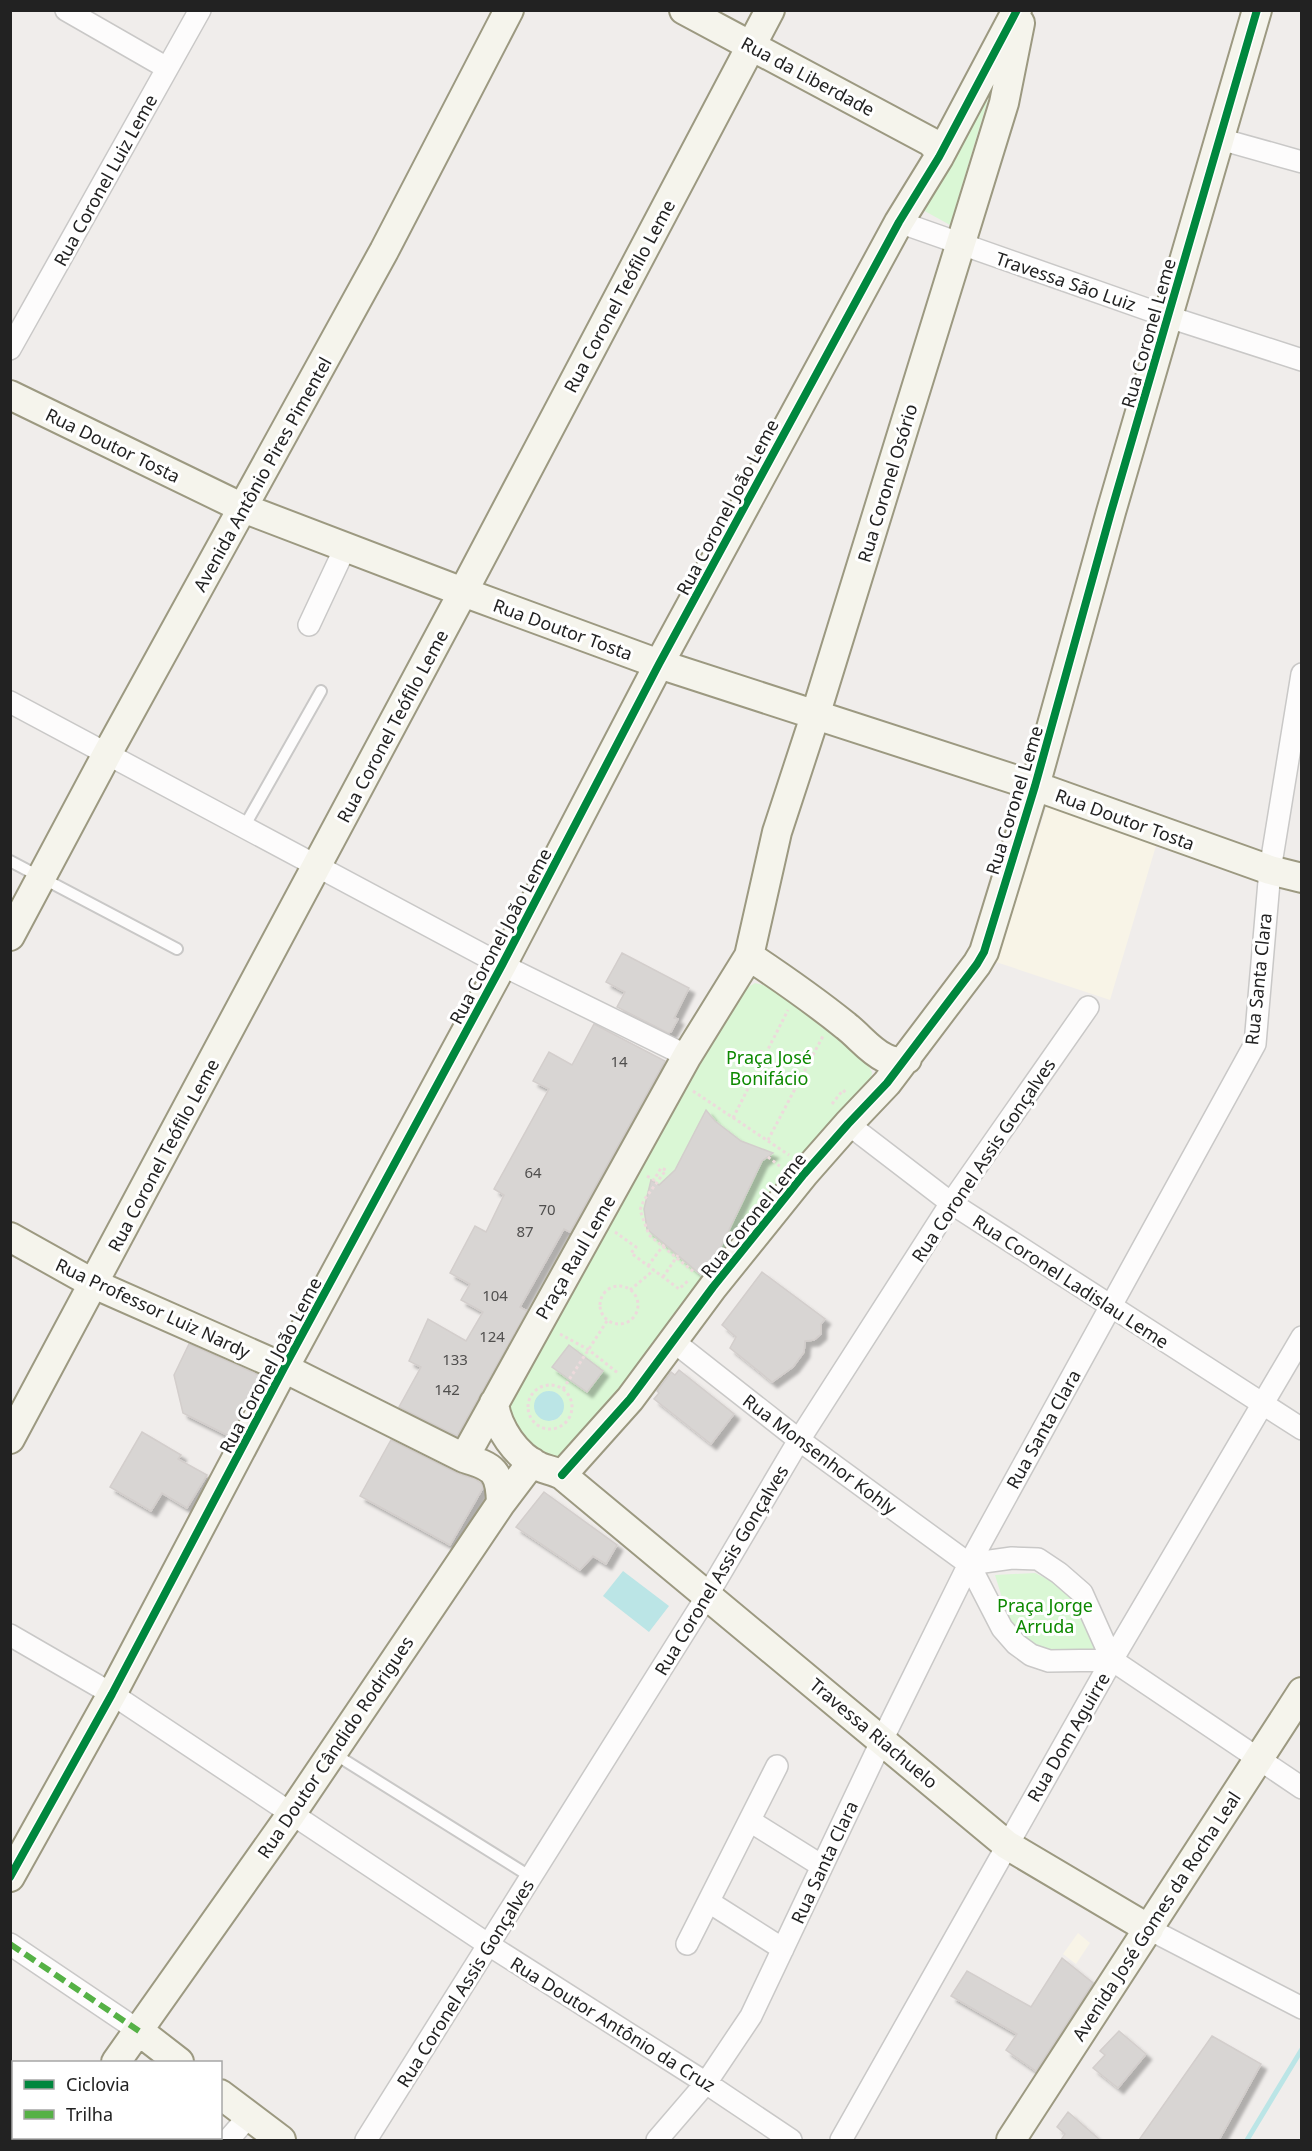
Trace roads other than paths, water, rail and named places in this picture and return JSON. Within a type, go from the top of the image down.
[{"type":"street","points":[[66,10],[167,68]]},
{"type":"street","name":"Rua Coronel Luiz Leme","points":[[10,350],[200,10]]},
{"type":"street","name":"Avenida Antônio Pires Pimentel","points":[[10,936],[107,754],[384,251],[509,10]]},
{"type":"street","name":"Rua da Liberdade","points":[[684,10],[941,144]]},
{"type":"street","name":"Rua Coronel Teófilo Leme","points":[[10,1439],[463,592],[770,10]]},
{"type":"street","name":"Rua Coronel João Leme","points":[[10,1877],[112,1694],[284,1368],[502,965],[659,664],[941,144],[1017,10]]},
{"type":"street","name":"Rua Coronel Osório","points":[[749,956],[777,832],[815,716],[1006,89],[1022,10]]},
{"type":"street","name":"Rua Coronel Leme","points":[[562,1475],[630,1399],[713,1287],[804,1174],[841,1113],[887,1083],[886,1071],[893,1057],[977,964],[984,952],[1035,786],[1111,512],[1257,10]]},
{"type":"street","points":[[984,71],[992,69],[998,72],[1003,78],[1006,89]]},
{"type":"street","points":[[1220,139],[1302,162]]},
{"type":"street","name":"Travessa São Luiz","points":[[899,222],[1169,317],[1302,360]]},
{"type":"street","name":"Rua Doutor Tosta","points":[[10,395],[243,508],[463,592],[659,664],[1035,786],[1270,870],[1302,878]]},
{"type":"street","points":[[309,625],[346,546]]},
{"type":"street","name":"Rua Santa Clara","points":[[657,2140],[706,2083],[751,2016],[882,1740],[969,1564],[1255,1044],[1270,870],[1302,674]]},
{"type":"street","points":[[10,702],[502,965],[687,1056],[749,956],[848,1028],[893,1057]]},
{"type":"street","name":"Rua Coronel Assis Gonçalves","points":[[366,2140],[707,1596],[799,1440],[951,1203],[1088,1006]]},
{"type":"street","name":"Praça Raul Leme","points":[[464,1458],[687,1056]]},
{"type":"street","name":"Rua Coronel Ladislau Leme","points":[[841,1113],[951,1203],[1302,1429]]},
{"type":"street","name":"Rua Professor Luiz Nardy","points":[[10,1237],[94,1284],[284,1368],[464,1458],[480,1462],[495,1473],[500,1484],[501,1503]]},
{"type":"street","name":"Rua Dom Aguirre","points":[[841,2140],[1112,1660],[1302,1337]]},
{"type":"street","name":"Rua Monsenhor Kohly","points":[[673,1341],[799,1440],[969,1564],[1002,1628],[1016,1644],[1031,1655],[1049,1661],[1112,1660]]},
{"type":"street","name":"Travessa Riachuelo","points":[[494,1403],[496,1419],[505,1436],[532,1462],[562,1475],[1007,1845],[1149,1929],[1299,2007]]},
{"type":"street","name":"Rua Doutor Cândido Rodrigues","points":[[117,2061],[292,1813],[501,1503],[532,1462]]},
{"type":"street","points":[[969,1564],[1012,1558],[1038,1559],[1059,1573],[1082,1593],[1112,1660],[1302,1788]]},
{"type":"street","name":"Rua Doutor Antônio da Cruz","points":[[10,1635],[112,1694],[489,1945],[791,2140]]},
{"type":"street","name":"Avenida José Gomes da Rocha Leal","points":[[1011,2140],[1302,1692]]},
{"type":"street","points":[[687,1944],[777,1766]]},
{"type":"street","points":[[750,1821],[822,1866]]},
{"type":"street","points":[[709,1902],[783,1948]]},
{"type":"street","points":[[10,1944],[139,2031],[178,2061]]},
{"type":"street","points":[[222,2096],[281,2140]]},
{"type":"street","points":[[228,2140],[249,2116]]},
{"type":"lane","points":[[244,826],[321,691]]},
{"type":"lane","points":[[10,861],[177,949]]},
{"type":"lane","points":[[333,1752],[531,1877]]},
{"type":"water","points":[[549,1391],[560,1395],[564,1406],[560,1417],[549,1421],[538,1417],[534,1406],[538,1395]]},
{"type":"water","points":[[623,1571],[669,1606],[649,1632],[603,1596]]},
{"type":"waterway","points":[[1247,2140],[1302,2049]]},
{"type":"park label","name":"Praça José Bonifácio","points":[[769,1067]]},
{"type":"park label","name":"Praça Jorge Arruda","points":[[1045,1615]]}]
